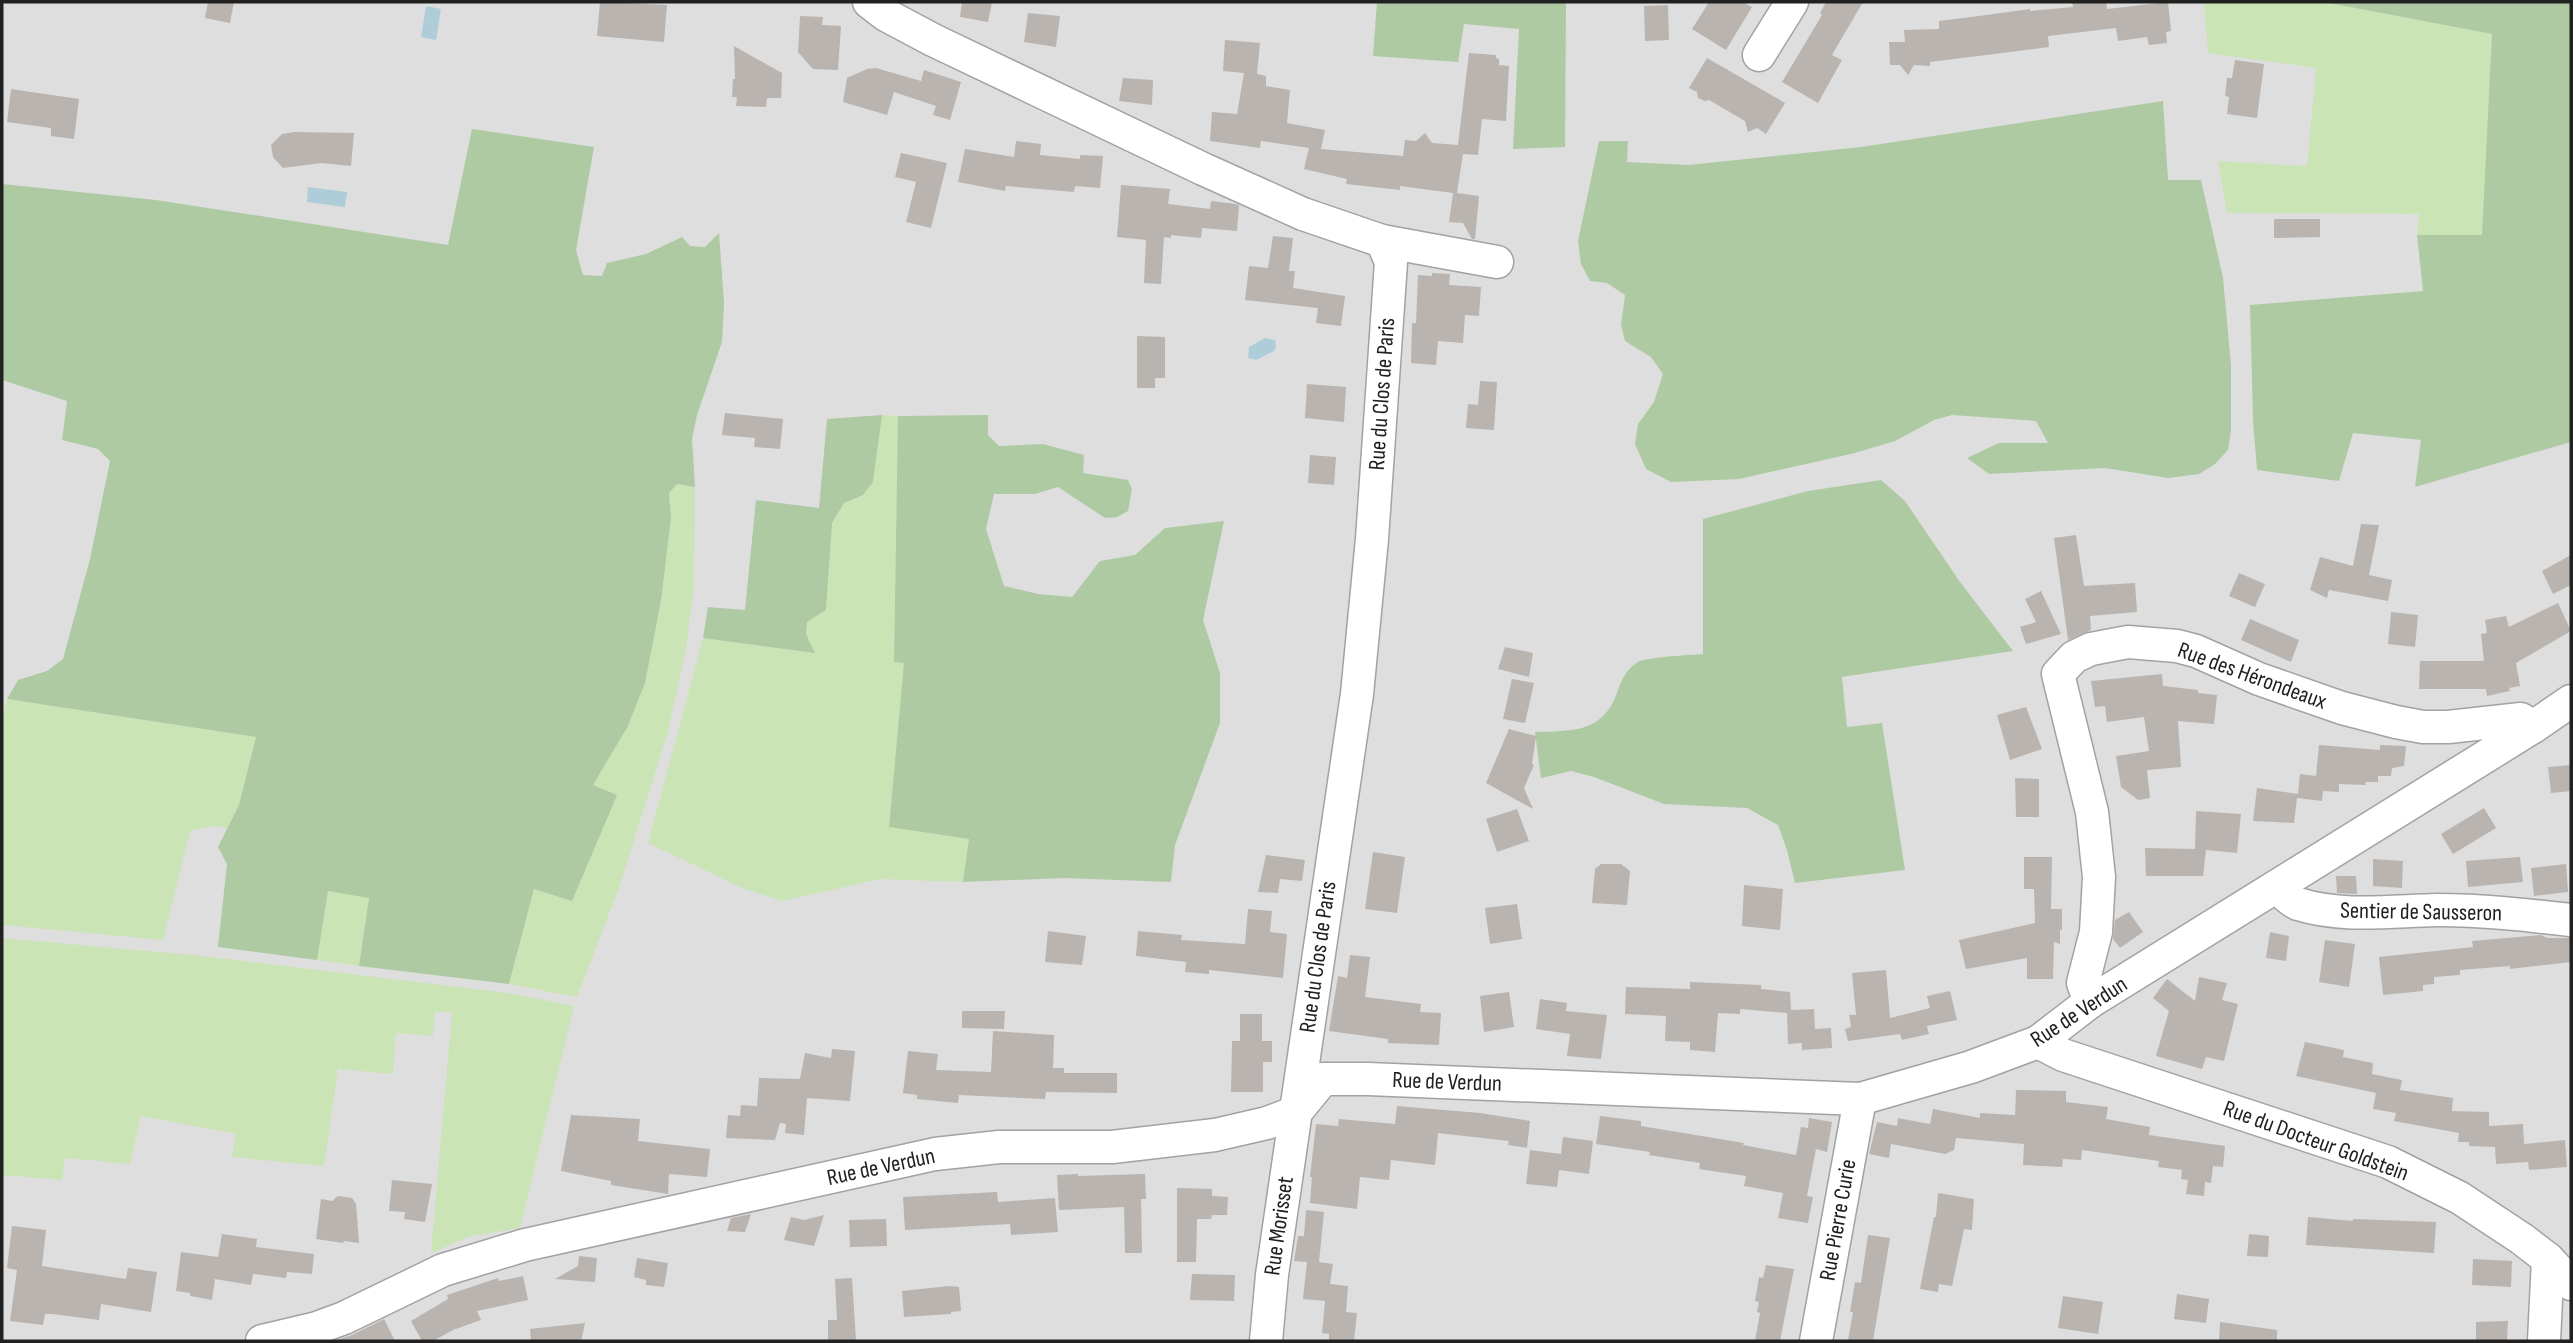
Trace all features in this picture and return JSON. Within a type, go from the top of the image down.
[{"type":"street","points":[[869,2],[886,15],[933,40],[1303,214],[1382,241],[1497,262]]},
{"type":"street","points":[[1759,55],[1792,2]]},
{"type":"street","name":"Rue du Clos de Paris","points":[[1296,1112],[1357,694],[1372,539],[1391,262],[1382,241]]},
{"type":"street","name":"Rue des Hérondeaux","points":[[2090,1002],[2083,983],[2096,932],[2099,877],[2092,811],[2058,674],[2074,657],[2091,649],[2128,642],[2177,646],[2330,704],[2396,722],[2448,727],[2521,719],[2533,727]]},
{"type":"street","name":"Rue de Verdun","points":[[262,1341],[317,1328],[344,1318],[443,1270],[525,1245],[935,1154],[999,1147],[1112,1147],[1215,1135],[1267,1123],[1296,1112],[1323,1079],[1860,1098],[1971,1068],[2038,1042],[2090,1002],[2571,701]]},
{"type":"street","name":"Sentier de Sausseron","points":[[2277,887],[2294,903],[2329,911],[2474,912],[2571,920]]},
{"type":"street","name":"Rue du Docteur Goldstein","points":[[2038,1042],[2063,1055],[2388,1163],[2460,1198],[2548,1259],[2571,1284]]},
{"type":"street","name":"Rue Pierre Curie","points":[[1816,1341],[1860,1098]]},
{"type":"street","name":"Rue Morisset","points":[[1266,1341],[1272,1275],[1296,1112]]},
{"type":"street","points":[[2544,1341],[2548,1259]]},
{"type":"shaded area","points":[[2,2],[2571,2],[2571,1341],[2,1341]]},
{"type":"green space","points":[[1377,2],[1566,2],[1565,147],[1513,149],[1519,29],[1464,24],[1458,62],[1373,56]]},
{"type":"green space","points":[[2204,2],[2324,2],[2492,34],[2482,235],[2417,235],[2419,214],[2227,213],[2218,161],[2307,166],[2316,68],[2208,53]]},
{"type":"green space","points":[[2324,2],[2571,2],[2571,442],[2415,487],[2421,440],[2353,433],[2339,481],[2257,470],[2250,305],[2423,291],[2417,235],[2482,235],[2492,34]]},
{"type":"green space","points":[[2163,101],[2168,180],[2201,180],[2223,278],[2231,365],[2231,430],[2228,450],[2215,464],[2199,474],[2168,478],[2105,468],[1989,474],[1967,458],[1999,443],[2048,443],[2036,421],[1952,415],[1934,420],[1895,441],[1855,453],[1739,479],[1671,482],[1646,469],[1635,444],[1638,424],[1654,402],[1663,374],[1651,357],[1625,341],[1621,325],[1625,295],[1607,283],[1590,281],[1581,264],[1578,241],[1599,141],[1628,141],[1627,162],[1688,165],[1861,147]]},
{"type":"green space","points":[[472,129],[594,147],[576,250],[583,275],[602,276],[607,263],[646,254],[682,237],[690,246],[705,247],[719,233],[724,303],[722,342],[697,415],[692,439],[695,487],[677,484],[669,493],[671,518],[661,601],[645,683],[628,726],[593,785],[617,795],[572,901],[534,889],[509,984],[359,966],[369,898],[328,891],[317,960],[218,947],[227,864],[218,847],[239,805],[256,737],[7,699],[18,680],[47,671],[63,659],[90,559],[110,461],[98,449],[62,440],[67,401],[2,380],[2,184],[156,200],[448,245]]},
{"type":"green space","points":[[882,415],[898,416],[894,661],[904,663],[889,827],[969,839],[963,882],[880,879],[782,901],[742,888],[648,843],[703,638],[814,653],[806,634],[807,622],[826,610],[832,523],[844,503],[863,495],[873,482]]},
{"type":"green space","points":[[882,415],[873,482],[863,495],[844,503],[832,523],[826,610],[807,622],[806,634],[815,653],[703,638],[708,607],[745,610],[756,500],[819,508],[827,419]]},
{"type":"green space","points":[[988,415],[988,435],[999,446],[1043,444],[1084,455],[1083,473],[1128,480],[1132,489],[1128,511],[1117,517],[1105,518],[1058,487],[1035,494],[994,494],[986,529],[1004,586],[1038,594],[1072,597],[1100,561],[1135,555],[1165,528],[1224,521],[1203,620],[1220,673],[1220,723],[1175,845],[1171,882],[1065,878],[963,882],[969,839],[889,827],[904,663],[894,662],[898,416]]},
{"type":"green space","points":[[1881,480],[1905,501],[1960,582],[2013,651],[1842,677],[1847,727],[1882,723],[1905,870],[1795,883],[1778,825],[1747,808],[1664,804],[1571,771],[1541,778],[1535,732],[1573,730],[1594,723],[1611,706],[1624,676],[1638,662],[1703,654],[1703,519],[1808,491]]},
{"type":"green space","points":[[677,484],[695,487],[694,585],[686,648],[668,732],[619,888],[577,997],[509,984],[534,889],[602,827],[617,796],[592,786],[628,726],[645,683],[661,601],[671,518],[669,493]]},
{"type":"green space","points":[[7,699],[256,737],[239,805],[228,828],[212,826],[190,831],[163,940],[2,925],[2,712]]},
{"type":"green space","points":[[328,891],[369,897],[359,966],[317,960]]},
{"type":"green space","points":[[2,938],[193,955],[508,993],[574,1006],[520,1228],[471,1236],[431,1253],[452,1012],[435,1012],[433,1036],[396,1033],[393,1074],[338,1069],[324,1166],[232,1157],[236,1134],[141,1116],[130,1164],[65,1158],[62,1180],[2,1175]]},
{"type":"water","points":[[426,6],[441,9],[436,40],[421,37]]},
{"type":"water","points":[[308,187],[347,192],[345,207],[307,202]]},
{"type":"water","points":[[1265,338],[1275,340],[1274,351],[1256,360],[1248,358],[1249,347]]},
{"type":"building","points":[[208,2],[234,2],[230,23],[205,18]]},
{"type":"building","points":[[600,2],[667,5],[664,42],[597,36]]},
{"type":"building","points":[[962,2],[992,2],[988,22],[960,17]]},
{"type":"building","points":[[1709,2],[1742,2],[1752,7],[1726,50],[1692,29]]},
{"type":"building","points":[[1826,2],[1863,2],[1832,55],[1842,60],[1818,103],[1782,82],[1822,15],[1820,13]]},
{"type":"building","points":[[2072,2],[2106,2],[2107,9],[2168,2],[2171,31],[2166,32],[2167,43],[2149,45],[2147,37],[2118,41],[2116,28],[2048,36],[2049,47],[1930,62],[1930,66],[1914,65],[1908,75],[1900,65],[1890,65],[1889,42],[1905,42],[1904,30],[1939,29],[1939,21],[2030,9],[2073,7]]},
{"type":"building","points":[[1668,5],[1669,40],[1645,41],[1644,6]]},
{"type":"building","points":[[1028,13],[1060,16],[1056,47],[1024,42]]},
{"type":"building","points":[[800,16],[823,17],[822,25],[841,26],[838,70],[813,69],[798,52]]},
{"type":"building","points":[[1225,40],[1260,43],[1257,74],[1266,76],[1266,86],[1290,90],[1287,123],[1325,130],[1321,149],[1403,156],[1405,140],[1416,141],[1425,133],[1432,143],[1458,145],[1469,53],[1496,55],[1499,65],[1509,66],[1506,121],[1482,119],[1478,155],[1463,154],[1457,193],[1479,196],[1475,239],[1472,239],[1463,223],[1449,222],[1453,193],[1400,186],[1400,190],[1346,184],[1347,179],[1304,169],[1309,148],[1261,141],[1260,148],[1210,141],[1212,112],[1237,114],[1244,73],[1223,71]]},
{"type":"building","points":[[734,46],[782,73],[781,98],[767,98],[766,107],[736,106],[737,97],[732,97],[735,79]]},
{"type":"building","points":[[1707,58],[1785,103],[1766,134],[1757,128],[1748,132],[1745,121],[1709,100],[1698,98],[1697,92],[1689,88]]},
{"type":"building","points":[[2235,60],[2264,64],[2257,118],[2227,114],[2227,78],[2232,78]]},
{"type":"building","points":[[876,68],[921,81],[924,70],[961,82],[950,120],[933,115],[936,106],[894,92],[887,115],[843,102],[847,78]]},
{"type":"building","points":[[1123,78],[1153,80],[1152,105],[1119,101]]},
{"type":"building","points":[[11,89],[79,99],[74,139],[51,136],[51,128],[7,122]]},
{"type":"building","points":[[354,133],[351,166],[321,163],[283,168],[273,157],[271,145],[282,134]]},
{"type":"building","points":[[1016,141],[1041,144],[1040,155],[1080,159],[1080,155],[1103,156],[1100,188],[1075,186],[1074,192],[1006,186],[1005,191],[958,182],[965,149],[1014,157]]},
{"type":"building","points":[[901,153],[947,163],[931,228],[906,222],[916,182],[895,177]]},
{"type":"building","points":[[1121,185],[1170,189],[1168,204],[1210,209],[1211,201],[1239,205],[1237,231],[1202,228],[1201,238],[1171,235],[1171,238],[1164,237],[1161,284],[1144,283],[1146,240],[1117,237]]},
{"type":"building","points":[[2274,219],[2320,219],[2320,237],[2274,238]]},
{"type":"building","points":[[1273,236],[1293,238],[1289,271],[1295,271],[1293,288],[1345,296],[1341,326],[1316,323],[1318,308],[1245,300],[1249,266],[1268,268]]},
{"type":"building","points":[[1432,273],[1450,274],[1449,285],[1481,287],[1479,316],[1465,315],[1463,343],[1438,341],[1436,365],[1411,363],[1412,323],[1416,323],[1418,275],[1432,276]]},
{"type":"building","points":[[1137,336],[1165,337],[1165,378],[1155,378],[1155,388],[1137,388]]},
{"type":"building","points":[[1480,381],[1497,382],[1494,430],[1466,428],[1468,404],[1478,405]]},
{"type":"building","points":[[1307,384],[1346,387],[1344,422],[1305,418]]},
{"type":"building","points":[[725,413],[783,419],[780,449],[754,447],[755,438],[722,435]]},
{"type":"building","points":[[1310,455],[1336,457],[1334,485],[1308,483]]},
{"type":"building","points":[[2361,524],[2379,525],[2369,575],[2392,580],[2388,601],[2329,590],[2327,598],[2310,590],[2320,557],[2353,566]]},
{"type":"building","points":[[2076,535],[2084,586],[2135,583],[2137,612],[2090,616],[2091,630],[2068,640],[2054,538]]},
{"type":"building","points":[[2571,555],[2571,585],[2553,594],[2542,571]]},
{"type":"building","points":[[2239,573],[2265,584],[2255,607],[2229,596]]},
{"type":"building","points":[[2041,591],[2061,634],[2026,644],[2020,627],[2036,622],[2025,599]]},
{"type":"building","points":[[2558,603],[2571,631],[2516,663],[2520,686],[2487,696],[2486,689],[2419,689],[2420,661],[2484,661],[2481,634],[2487,633],[2485,620],[2506,616],[2509,627]]},
{"type":"building","points":[[2391,612],[2418,615],[2415,647],[2388,644]]},
{"type":"building","points":[[2250,619],[2299,640],[2291,662],[2241,640]]},
{"type":"building","points":[[1505,647],[1533,653],[1529,677],[1498,669]]},
{"type":"building","points":[[2162,674],[2163,686],[2217,695],[2214,724],[2178,721],[2181,767],[2147,770],[2150,798],[2138,800],[2121,787],[2116,756],[2149,751],[2144,717],[2107,722],[2105,706],[2095,707],[2091,681]]},
{"type":"building","points":[[1512,679],[1534,683],[1525,723],[1503,719]]},
{"type":"building","points":[[2026,707],[2042,749],[2010,760],[1997,715]]},
{"type":"building","points":[[1509,729],[1536,736],[1534,765],[1524,788],[1533,809],[1486,783]]},
{"type":"building","points":[[2319,745],[2380,750],[2380,745],[2406,746],[2404,766],[2392,768],[2391,776],[2378,776],[2378,782],[2365,782],[2366,785],[2339,784],[2339,792],[2323,791],[2322,801],[2297,798],[2294,823],[2253,821],[2257,788],[2298,794],[2300,774],[2316,776]]},
{"type":"building","points":[[2571,765],[2571,791],[2551,793],[2548,767]]},
{"type":"building","points":[[2015,778],[2039,779],[2039,817],[2016,817]]},
{"type":"building","points":[[2484,808],[2496,828],[2453,854],[2441,834]]},
{"type":"building","points":[[1517,809],[1529,841],[1497,852],[1486,819]]},
{"type":"building","points":[[2196,811],[2241,814],[2237,853],[2206,850],[2203,876],[2146,876],[2145,848],[2195,849]]},
{"type":"building","points":[[1373,852],[1405,857],[1397,913],[1365,909]]},
{"type":"building","points":[[1266,855],[1305,860],[1302,881],[1280,879],[1278,893],[1258,892]]},
{"type":"building","points":[[2024,857],[2052,857],[2051,909],[2062,909],[2060,944],[2054,942],[2053,979],[2027,979],[2027,958],[1966,969],[1959,940],[2035,923],[2034,889],[2024,889]]},
{"type":"building","points":[[2520,857],[2523,882],[2468,887],[2466,861]]},
{"type":"building","points":[[2373,859],[2403,861],[2402,888],[2373,886]]},
{"type":"building","points":[[1601,864],[1621,864],[1630,871],[1627,905],[1592,903],[1595,869]]},
{"type":"building","points":[[2566,864],[2568,892],[2534,896],[2531,868]]},
{"type":"building","points":[[2336,876],[2356,876],[2357,894],[2337,893]]},
{"type":"building","points":[[1744,885],[1783,889],[1780,930],[1742,926]]},
{"type":"building","points":[[1517,904],[1522,939],[1490,944],[1485,908]]},
{"type":"building","points":[[1248,909],[1272,911],[1270,932],[1287,934],[1283,978],[1209,970],[1209,974],[1185,972],[1186,962],[1136,956],[1138,931],[1182,935],[1181,940],[1245,944]]},
{"type":"building","points":[[2129,912],[2143,932],[2120,948],[2113,939],[2115,920]]},
{"type":"building","points":[[1048,931],[1086,936],[1082,965],[1045,962]]},
{"type":"building","points":[[2270,932],[2289,936],[2286,961],[2266,958]]},
{"type":"building","points":[[2541,935],[2547,938],[2571,938],[2571,962],[2510,969],[2510,966],[2460,970],[2460,975],[2434,977],[2434,984],[2423,985],[2423,991],[2383,995],[2379,957],[2473,947],[2472,941]]},
{"type":"building","points":[[2325,940],[2355,944],[2349,987],[2319,982]]},
{"type":"building","points":[[1350,955],[1370,957],[1365,997],[1421,1004],[1420,1012],[1441,1013],[1439,1045],[1388,1043],[1388,1039],[1329,1031],[1338,976],[1347,978]]},
{"type":"building","points":[[1886,970],[1890,1018],[1930,1008],[1927,996],[1950,991],[1957,1020],[1927,1026],[1929,1034],[1902,1040],[1900,1034],[1848,1041],[1845,1029],[1851,1027],[1849,1015],[1856,1015],[1852,973]]},
{"type":"building","points":[[2199,977],[2227,983],[2222,1000],[2238,1004],[2224,1061],[2206,1057],[2202,1069],[2156,1056],[2169,1011],[2153,998],[2167,979],[2195,1001]]},
{"type":"building","points":[[1690,982],[1761,985],[1761,989],[1790,992],[1791,1010],[1814,1009],[1815,1029],[1831,1028],[1832,1048],[1802,1050],[1802,1043],[1788,1044],[1787,1013],[1740,1009],[1740,1014],[1718,1013],[1715,1052],[1690,1050],[1690,1042],[1665,1041],[1666,1016],[1625,1014],[1626,987],[1690,989]]},
{"type":"building","points":[[1509,992],[1514,1027],[1484,1032],[1480,996]]},
{"type":"building","points":[[1540,999],[1567,1003],[1566,1011],[1607,1015],[1601,1059],[1567,1056],[1570,1034],[1536,1029]]},
{"type":"building","points":[[962,1011],[1005,1011],[1004,1029],[962,1028]]},
{"type":"building","points":[[1240,1014],[1262,1014],[1262,1041],[1272,1041],[1272,1062],[1263,1062],[1263,1092],[1231,1092],[1232,1041],[1240,1041]]},
{"type":"building","points":[[993,1031],[1054,1035],[1053,1068],[1064,1068],[1064,1073],[1117,1073],[1117,1093],[1046,1092],[1045,1099],[959,1095],[958,1103],[917,1099],[917,1095],[903,1093],[908,1051],[938,1054],[936,1070],[991,1072]]},
{"type":"building","points":[[2305,1042],[2344,1050],[2343,1057],[2373,1063],[2372,1074],[2402,1080],[2400,1090],[2453,1098],[2452,1111],[2489,1112],[2489,1126],[2523,1124],[2524,1144],[2565,1140],[2567,1167],[2529,1170],[2528,1162],[2496,1164],[2495,1147],[2469,1146],[2469,1142],[2458,1142],[2459,1133],[2394,1121],[2396,1113],[2373,1109],[2376,1093],[2296,1076]]},
{"type":"building","points":[[832,1049],[855,1051],[850,1101],[807,1098],[804,1135],[785,1133],[786,1124],[780,1123],[775,1140],[726,1138],[728,1115],[740,1116],[741,1105],[757,1106],[759,1078],[800,1079],[805,1053],[831,1058]]},
{"type":"building","points":[[2016,1090],[2066,1091],[2066,1102],[2108,1107],[2106,1119],[2150,1127],[2149,1135],[2225,1146],[2223,1167],[2213,1166],[2211,1183],[2205,1182],[2204,1196],[2186,1194],[2188,1180],[2181,1179],[2182,1170],[2158,1167],[2159,1161],[2082,1150],[2081,1160],[2063,1159],[2062,1167],[2023,1165],[2024,1144],[1956,1138],[1954,1150],[1945,1154],[1891,1144],[1889,1158],[1869,1154],[1877,1122],[1897,1126],[1898,1118],[1930,1124],[1933,1109],[1980,1118],[1980,1113],[2015,1115]]},
{"type":"building","points":[[1397,1106],[1480,1113],[1530,1121],[1527,1148],[1508,1145],[1509,1141],[1438,1133],[1435,1165],[1391,1160],[1389,1180],[1360,1177],[1357,1209],[1310,1203],[1316,1124],[1338,1126],[1339,1119],[1395,1124]]},
{"type":"building","points":[[571,1115],[640,1119],[638,1141],[710,1149],[707,1177],[669,1174],[668,1194],[611,1185],[611,1181],[561,1171]]},
{"type":"building","points":[[1600,1116],[1641,1121],[1641,1126],[1744,1143],[1743,1145],[1796,1155],[1801,1127],[1808,1128],[1809,1118],[1832,1122],[1827,1152],[1816,1149],[1807,1196],[1813,1197],[1808,1223],[1778,1218],[1783,1193],[1744,1186],[1746,1176],[1699,1169],[1700,1163],[1649,1155],[1650,1152],[1596,1144]]},
{"type":"building","points":[[1563,1137],[1593,1141],[1589,1174],[1559,1170],[1557,1187],[1526,1184],[1530,1150],[1561,1154]]},
{"type":"building","points":[[1145,1174],[1146,1199],[1141,1199],[1142,1253],[1125,1253],[1124,1207],[1059,1210],[1057,1175]]},
{"type":"building","points":[[392,1180],[432,1184],[425,1222],[404,1219],[405,1212],[389,1211]]},
{"type":"building","points":[[1177,1188],[1212,1189],[1212,1196],[1228,1197],[1227,1215],[1197,1219],[1196,1262],[1177,1262]]},
{"type":"building","points":[[997,1192],[998,1202],[1055,1198],[1058,1232],[1011,1235],[1010,1224],[905,1230],[903,1197]]},
{"type":"building","points":[[1938,1193],[1974,1199],[1972,1230],[1964,1229],[1952,1286],[1939,1284],[1938,1292],[1920,1289],[1936,1217]]},
{"type":"building","points":[[338,1196],[352,1198],[356,1204],[359,1243],[316,1239],[321,1199],[332,1201]]},
{"type":"building","points":[[1306,1210],[1324,1212],[1319,1262],[1333,1264],[1330,1284],[1348,1286],[1346,1312],[1357,1313],[1354,1341],[1329,1341],[1329,1334],[1322,1333],[1325,1301],[1303,1299],[1307,1262],[1294,1261],[1298,1236],[1304,1236]]},
{"type":"building","points":[[751,1214],[745,1232],[727,1231],[731,1218]]},
{"type":"building","points":[[824,1215],[814,1246],[784,1240],[791,1217],[804,1220]]},
{"type":"building","points":[[2308,1217],[2353,1221],[2436,1222],[2434,1253],[2306,1245]]},
{"type":"building","points":[[886,1219],[887,1246],[850,1247],[849,1220]]},
{"type":"building","points":[[12,1226],[46,1230],[42,1266],[126,1279],[128,1268],[157,1272],[151,1312],[101,1304],[99,1320],[45,1314],[43,1325],[10,1321],[17,1270],[7,1268]]},
{"type":"building","points":[[222,1234],[257,1239],[256,1247],[314,1254],[312,1274],[287,1272],[286,1278],[253,1274],[251,1285],[215,1279],[212,1300],[176,1291],[181,1252],[218,1257]]},
{"type":"building","points":[[2249,1234],[2269,1236],[2268,1257],[2247,1256]]},
{"type":"building","points":[[1868,1235],[1890,1238],[1873,1341],[1848,1341],[1855,1282],[1861,1283]]},
{"type":"building","points":[[579,1256],[597,1258],[595,1282],[555,1279],[578,1266]]},
{"type":"building","points":[[637,1258],[668,1263],[664,1287],[646,1285],[646,1280],[634,1277]]},
{"type":"building","points":[[2473,1259],[2512,1261],[2511,1287],[2472,1285]]},
{"type":"building","points":[[1766,1265],[1794,1269],[1780,1341],[1755,1341],[1760,1313],[1757,1312],[1759,1302],[1755,1301],[1759,1277],[1763,1278]]},
{"type":"building","points":[[1192,1274],[1235,1275],[1234,1301],[1190,1300]]},
{"type":"building","points":[[523,1276],[528,1300],[477,1311],[481,1320],[433,1341],[422,1341],[411,1321],[448,1299],[447,1295],[498,1278],[499,1281]]},
{"type":"building","points":[[852,1278],[856,1341],[828,1341],[828,1320],[837,1320],[835,1279]]},
{"type":"building","points":[[959,1287],[961,1311],[904,1317],[902,1291]]},
{"type":"building","points":[[2177,1294],[2209,1299],[2206,1323],[2174,1319]]},
{"type":"building","points":[[2063,1296],[2103,1302],[2098,1334],[2058,1328]]},
{"type":"building","points":[[384,1319],[395,1341],[334,1341],[352,1335]]},
{"type":"building","points":[[2508,1321],[2507,1341],[2476,1341],[2476,1322]]},
{"type":"building","points":[[2220,1322],[2277,1330],[2277,1341],[2219,1341]]},
{"type":"building","points":[[585,1323],[581,1341],[531,1341],[530,1329]]}]
